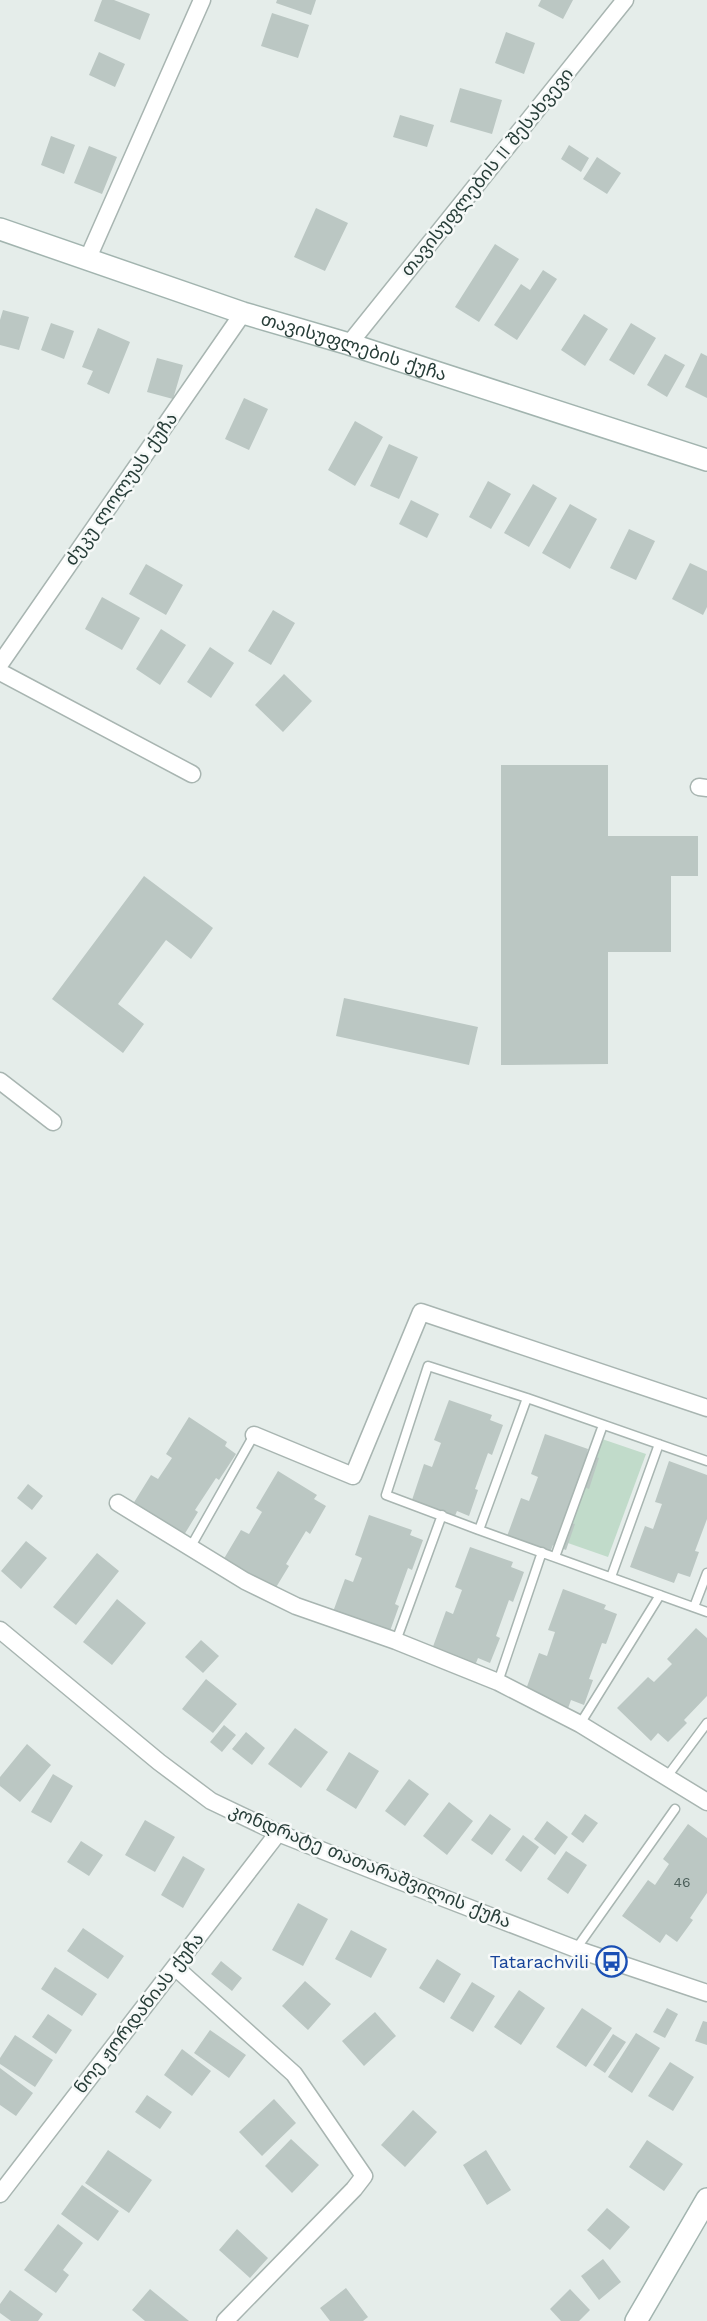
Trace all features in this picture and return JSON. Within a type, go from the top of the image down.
[{"type":"main road","name":"თავისუფლების ქუჩა","points":[[0,229],[243,313],[349,344],[707,460]]},
{"type":"main road","points":[[636,2321],[707,2199]]},
{"type":"street","points":[[88,258],[202,0]]},
{"type":"street","name":"თავისუფლების II შესახვევი","points":[[349,344],[625,0]]},
{"type":"street","name":"ძუკუ ლოლუას ქუჩა","points":[[0,664],[243,313]]},
{"type":"street","points":[[0,672],[192,774]]},
{"type":"street","points":[[0,1081],[53,1122]]},
{"type":"street","points":[[254,1435],[353,1476],[421,1312],[707,1408]]},
{"type":"street","points":[[118,1503],[245,1581],[296,1606],[396,1641],[498,1682],[580,1724],[707,1802]]},
{"type":"street","name":"კონდრატე თათარაშვილის ქუჩა","points":[[0,1630],[159,1762],[211,1801],[278,1833],[576,1949],[707,1993]]},
{"type":"street","name":"ნოე ჟორდანიას ქუჩა","points":[[0,2194],[278,1833]]},
{"type":"street","points":[[175,1967],[294,2074],[364,2176],[355,2189],[225,2321]]},
{"type":"lane","points":[[707,1461],[428,1366],[386,1495],[707,1612]]},
{"type":"lane","points":[[479,1530],[527,1398]]},
{"type":"lane","points":[[555,1557],[603,1425]]},
{"type":"lane","points":[[190,1548],[254,1435]]},
{"type":"lane","points":[[611,1577],[659,1444]]},
{"type":"lane","points":[[396,1641],[442,1515]]},
{"type":"lane","points":[[498,1682],[542,1552]]},
{"type":"lane","points":[[694,1607],[707,1573]]},
{"type":"lane","points":[[580,1724],[660,1595]]},
{"type":"lane","points":[[666,1778],[707,1723]]},
{"type":"lane","points":[[576,1949],[674,1809]]},
{"type":"green space","points":[[602,1439],[646,1454],[608,1557],[565,1542]]},
{"type":"building","points":[[102,0],[114,0],[150,14],[140,40],[94,21]]},
{"type":"building","points":[[277,0],[316,0],[311,15],[276,3]]},
{"type":"building","points":[[541,0],[573,0],[563,19],[538,6]]},
{"type":"building","points":[[272,13],[309,25],[298,58],[261,46]]},
{"type":"building","points":[[506,32],[535,43],[524,74],[495,63]]},
{"type":"building","points":[[99,52],[125,64],[115,87],[89,75]]},
{"type":"building","points":[[460,88],[502,100],[492,134],[450,122]]},
{"type":"building","points":[[400,115],[434,125],[427,147],[393,137]]},
{"type":"building","points":[[51,136],[75,145],[64,174],[41,165]]},
{"type":"building","points":[[569,145],[589,158],[581,172],[561,159]]},
{"type":"building","points":[[89,146],[117,157],[102,194],[74,183]]},
{"type":"building","points":[[597,157],[621,173],[607,194],[583,179]]},
{"type":"building","points":[[316,208],[348,223],[325,271],[294,257]]},
{"type":"building","points":[[495,244],[519,259],[479,322],[455,307]]},
{"type":"building","points":[[543,270],[557,279],[517,340],[494,325],[521,284],[530,290]]},
{"type":"building","points":[[3,310],[29,317],[19,350],[0,345],[0,320]]},
{"type":"building","points":[[584,314],[608,329],[585,366],[561,350]]},
{"type":"building","points":[[51,323],[74,331],[64,359],[41,350]]},
{"type":"building","points":[[631,323],[656,338],[634,375],[609,360]]},
{"type":"building","points":[[98,328],[130,342],[109,394],[87,384],[93,371],[82,367]]},
{"type":"building","points":[[701,353],[707,356],[707,398],[685,387]]},
{"type":"building","points":[[665,354],[685,365],[667,397],[647,385]]},
{"type":"building","points":[[157,358],[183,365],[173,399],[147,392]]},
{"type":"building","points":[[244,398],[268,409],[249,450],[225,439]]},
{"type":"building","points":[[355,421],[383,437],[355,486],[328,470]]},
{"type":"building","points":[[389,444],[418,457],[399,499],[370,486]]},
{"type":"building","points":[[488,481],[511,494],[491,529],[469,517]]},
{"type":"building","points":[[533,484],[557,498],[529,547],[504,533]]},
{"type":"building","points":[[411,500],[439,514],[427,538],[399,524]]},
{"type":"building","points":[[570,504],[597,519],[570,569],[542,553]]},
{"type":"building","points":[[629,529],[655,541],[636,580],[610,568]]},
{"type":"building","points":[[690,563],[707,571],[707,607],[703,615],[672,599]]},
{"type":"building","points":[[146,564],[183,585],[166,615],[129,594]]},
{"type":"building","points":[[102,597],[140,618],[122,650],[85,629]]},
{"type":"building","points":[[273,610],[295,623],[271,665],[248,651]]},
{"type":"building","points":[[161,629],[186,645],[160,685],[136,669]]},
{"type":"building","points":[[210,647],[234,663],[211,698],[187,682]]},
{"type":"building","points":[[284,674],[312,701],[283,732],[255,705]]},
{"type":"building","points":[[501,765],[608,765],[608,836],[698,836],[698,876],[671,876],[671,952],[608,952],[608,1064],[501,1065]]},
{"type":"building","points":[[144,876],[213,928],[191,959],[166,940],[118,1004],[144,1024],[123,1053],[52,999]]},
{"type":"building","points":[[344,998],[478,1027],[469,1065],[336,1036]]},
{"type":"building","points":[[449,1400],[492,1415],[490,1420],[503,1425],[492,1455],[488,1453],[469,1516],[457,1511],[453,1521],[410,1506],[424,1464],[432,1467],[441,1443],[434,1440]]},
{"type":"building","points":[[189,1417],[227,1442],[225,1446],[236,1454],[195,1510],[198,1512],[184,1535],[128,1512],[151,1475],[158,1479],[172,1458],[166,1454]]},
{"type":"building","points":[[545,1434],[588,1449],[587,1454],[599,1458],[589,1489],[584,1487],[571,1523],[575,1524],[566,1550],[553,1545],[549,1555],[506,1539],[521,1498],[529,1501],[538,1477],[531,1474]]},
{"type":"building","points":[[669,1461],[707,1475],[707,1519],[695,1551],[699,1552],[690,1577],[678,1573],[674,1583],[630,1567],[645,1526],[653,1529],[662,1504],[655,1502]]},
{"type":"building","points":[[278,1471],[317,1495],[314,1499],[326,1506],[310,1534],[306,1531],[275,1589],[219,1567],[241,1530],[249,1534],[262,1512],[256,1508]]},
{"type":"building","points":[[28,1484],[43,1496],[32,1510],[17,1498]]},
{"type":"building","points":[[369,1515],[412,1530],[410,1535],[423,1540],[412,1570],[408,1568],[395,1604],[399,1606],[390,1631],[377,1626],[373,1636],[330,1620],[345,1579],[353,1582],[362,1558],[355,1555]]},
{"type":"building","points":[[26,1541],[47,1558],[21,1589],[1,1571]]},
{"type":"building","points":[[470,1547],[513,1562],[511,1567],[524,1572],[513,1602],[509,1600],[496,1636],[500,1638],[490,1663],[478,1658],[474,1668],[431,1652],[446,1611],[453,1614],[462,1590],[455,1587]]},
{"type":"building","points":[[97,1553],[119,1571],[76,1625],[53,1607]]},
{"type":"building","points":[[563,1589],[606,1605],[604,1609],[617,1614],[606,1644],[602,1643],[589,1679],[593,1680],[584,1705],[571,1700],[567,1711],[524,1695],[539,1653],[547,1656],[555,1632],[548,1630]]},
{"type":"building","points":[[117,1599],[146,1623],[112,1665],[83,1642]]},
{"type":"building","points":[[696,1628],[707,1638],[707,1696],[684,1720],[687,1723],[668,1742],[658,1733],[651,1741],[617,1708],[648,1677],[654,1682],[672,1664],[667,1659]]},
{"type":"building","points":[[201,1640],[219,1656],[203,1673],[185,1657]]},
{"type":"building","points":[[206,1679],[237,1704],[213,1733],[182,1709]]},
{"type":"building","points":[[224,1725],[236,1735],[222,1752],[210,1742]]},
{"type":"building","points":[[295,1728],[328,1752],[301,1788],[268,1764]]},
{"type":"building","points":[[246,1732],[265,1748],[252,1765],[232,1749]]},
{"type":"building","points":[[27,1744],[51,1765],[20,1802],[0,1786],[0,1777]]},
{"type":"building","points":[[349,1752],[379,1771],[356,1809],[326,1790]]},
{"type":"building","points":[[53,1774],[73,1786],[51,1823],[31,1812]]},
{"type":"building","points":[[409,1779],[429,1794],[405,1826],[385,1811]]},
{"type":"building","points":[[449,1802],[473,1821],[447,1855],[423,1836]]},
{"type":"building","points":[[490,1814],[511,1829],[492,1855],[471,1840]]},
{"type":"building","points":[[585,1814],[598,1823],[583,1843],[571,1834]]},
{"type":"building","points":[[145,1820],[175,1837],[155,1872],[125,1855]]},
{"type":"building","points":[[547,1821],[568,1837],[555,1855],[534,1839]]},
{"type":"building","points":[[688,1824],[707,1838],[707,1893],[690,1918],[693,1920],[677,1942],[666,1934],[660,1943],[622,1916],[648,1880],[655,1885],[669,1864],[663,1859]]},
{"type":"building","points":[[523,1835],[539,1847],[521,1872],[505,1860]]},
{"type":"building","points":[[81,1841],[103,1855],[89,1876],[67,1862]]},
{"type":"building","points":[[566,1851],[587,1865],[568,1894],[547,1879]]},
{"type":"building","points":[[183,1856],[205,1869],[183,1908],[161,1895]]},
{"type":"building","points":[[298,1903],[328,1919],[303,1966],[272,1950]]},
{"type":"building","points":[[83,1928],[124,1956],[108,1979],[67,1951]]},
{"type":"building","points":[[351,1930],[387,1949],[371,1978],[335,1959]]},
{"type":"building","points":[[437,1959],[461,1974],[444,2003],[419,1988]]},
{"type":"building","points":[[221,1961],[242,1978],[232,1991],[211,1974]]},
{"type":"building","points":[[55,1967],[97,1994],[82,2016],[41,1989]]},
{"type":"building","points":[[305,1981],[331,2004],[308,2030],[282,2006]]},
{"type":"building","points":[[472,1982],[495,1996],[473,2032],[450,2018]]},
{"type":"building","points":[[519,1990],[545,2008],[521,2045],[494,2027]]},
{"type":"building","points":[[582,2008],[612,2028],[586,2067],[556,2047]]},
{"type":"building","points":[[667,2008],[678,2014],[665,2038],[653,2032]]},
{"type":"building","points":[[375,2012],[396,2036],[364,2066],[342,2041]]},
{"type":"building","points":[[48,2014],[72,2030],[56,2054],[32,2037]]},
{"type":"building","points":[[703,2021],[707,2022],[707,2045],[695,2041]]},
{"type":"building","points":[[210,2030],[246,2055],[229,2078],[194,2053]]},
{"type":"building","points":[[636,2033],[660,2048],[632,2093],[608,2077]]},
{"type":"building","points":[[613,2034],[626,2042],[605,2073],[593,2065]]},
{"type":"building","points":[[15,2035],[53,2060],[35,2087],[0,2064],[0,2058]]},
{"type":"building","points":[[182,2049],[211,2071],[192,2096],[164,2075]]},
{"type":"building","points":[[670,2062],[694,2077],[673,2111],[648,2096]]},
{"type":"building","points":[[0,2068],[33,2093],[16,2116],[0,2105]]},
{"type":"building","points":[[147,2095],[172,2112],[160,2129],[135,2112]]},
{"type":"building","points":[[274,2099],[296,2123],[262,2156],[239,2132]]},
{"type":"building","points":[[413,2110],[437,2132],[405,2167],[381,2145]]},
{"type":"building","points":[[291,2139],[319,2165],[292,2193],[265,2166]]},
{"type":"building","points":[[647,2140],[683,2164],[664,2191],[629,2167]]},
{"type":"building","points":[[108,2150],[152,2180],[129,2213],[85,2183]]},
{"type":"building","points":[[486,2150],[511,2190],[487,2205],[463,2165]]},
{"type":"building","points":[[82,2185],[119,2211],[98,2241],[61,2214]]},
{"type":"building","points":[[607,2208],[630,2227],[610,2250],[587,2230]]},
{"type":"building","points":[[58,2224],[83,2243],[63,2270],[69,2275],[56,2293],[24,2270]]},
{"type":"building","points":[[237,2229],[268,2258],[250,2278],[219,2250]]},
{"type":"building","points":[[603,2259],[621,2282],[599,2300],[581,2276]]},
{"type":"building","points":[[346,2288],[368,2317],[363,2321],[330,2321],[320,2308]]},
{"type":"building","points":[[150,2289],[189,2321],[145,2321],[132,2310]]},
{"type":"building","points":[[570,2289],[590,2310],[579,2321],[561,2321],[550,2309]]},
{"type":"building","points":[[10,2290],[43,2314],[38,2321],[11,2321],[0,2313],[0,2304]]},
{"type":"place","name":"Tatarachvili","points":[[612,1962]]}]
